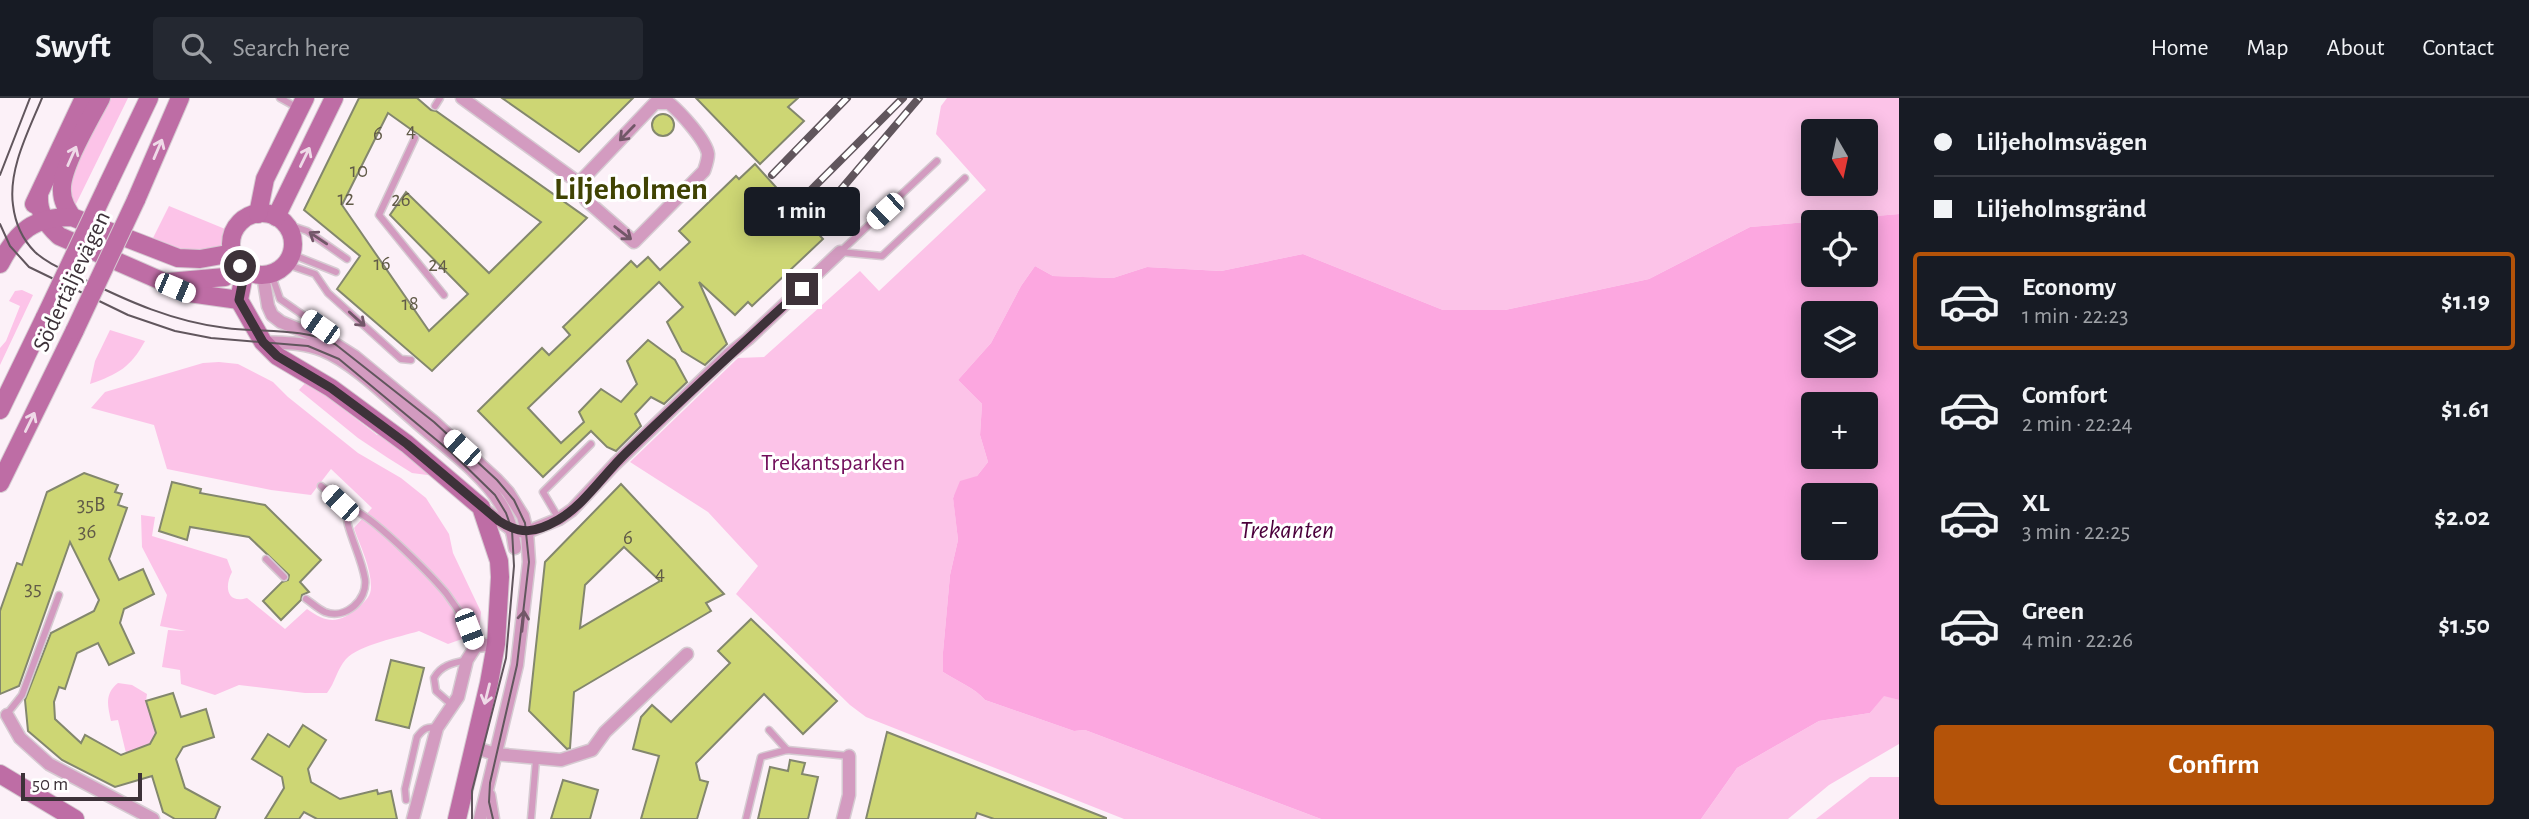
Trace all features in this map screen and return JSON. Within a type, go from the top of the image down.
[{"type":"street","points":[[0,264],[39,195],[84,98]]},
{"type":"street","name":"Södertäljevägen","points":[[72,217],[62,193],[64,176],[101,98]]},
{"type":"street","name":"Södertäljevägen","points":[[0,410],[149,98]]},
{"type":"street","name":"Södertäljevägen","points":[[0,483],[136,200],[180,98]]},
{"type":"street","points":[[273,218],[334,98]]},
{"type":"street","points":[[462,98],[579,183],[586,200],[634,242],[704,171],[708,158],[706,149],[679,111],[669,103],[655,103],[579,183]]},
{"type":"street","points":[[239,300],[261,265],[292,240],[273,218],[265,179],[302,103]]},
{"type":"street","name":"Södertäljevägen","points":[[20,232],[43,220],[38,205],[39,195]]},
{"type":"street","points":[[43,220],[72,217],[178,258],[261,265]]},
{"type":"street","points":[[273,218],[243,220],[235,229],[231,243],[261,265],[268,306],[272,314],[281,322],[329,340],[354,356],[434,422],[514,500],[527,532],[529,562],[517,665],[480,819]]},
{"type":"street","points":[[43,220],[59,236],[161,282],[188,293],[239,300]]},
{"type":"street","points":[[239,300],[263,342],[277,356],[331,388],[407,444],[512,530],[527,532],[559,520],[572,510],[615,464],[728,355],[748,340],[840,252]]},
{"type":"street","points":[[161,282],[225,277],[261,265]]},
{"type":"street","points":[[263,342],[308,346],[322,350],[346,364],[442,444],[488,487],[501,504],[512,530],[515,548]]},
{"type":"street","points":[[457,819],[496,644],[499,561],[481,507]]},
{"type":"street","points":[[500,577],[506,561],[527,532]]},
{"type":"street","points":[[413,819],[437,728],[458,697],[467,660],[476,646],[496,644]]},
{"type":"street","points":[[473,747],[495,754],[536,760],[561,760],[592,750],[605,732],[687,654]]},
{"type":"street","points":[[7,715],[20,738],[49,764],[153,819]]},
{"type":"street","points":[[843,819],[849,795],[849,756]]},
{"type":"street","points":[[0,774],[75,819]]},
{"type":"street","points":[[489,783],[493,819]]},
{"type":"street","points":[[0,785],[56,819]]},
{"type":"lane","points":[[280,98],[302,103]]},
{"type":"lane","points":[[435,106],[440,98]]},
{"type":"lane","points":[[415,138],[379,215],[444,295]]},
{"type":"lane","points":[[840,252],[937,161]]},
{"type":"lane","points":[[840,252],[882,256],[965,178]]},
{"type":"lane","points":[[273,218],[307,231],[347,259]]},
{"type":"lane","points":[[261,265],[336,272]]},
{"type":"lane","points":[[261,265],[315,274],[328,293],[401,359],[411,360]]},
{"type":"lane","points":[[559,520],[543,492],[592,444]]},
{"type":"lane","points":[[321,486],[351,512],[362,514],[376,525],[446,593],[469,629],[476,646]]},
{"type":"lane","points":[[306,599],[324,612],[333,614],[344,613],[362,597],[365,577],[348,526],[351,512]]},
{"type":"lane","points":[[266,559],[284,577]]},
{"type":"lane","points":[[7,715],[22,695],[59,595]]},
{"type":"lane","points":[[453,706],[436,691],[434,678],[438,671],[449,664],[467,660]]},
{"type":"lane","points":[[406,800],[405,789],[417,737],[422,730],[430,726],[437,728]]},
{"type":"lane","points":[[769,730],[787,750]]},
{"type":"lane","points":[[746,819],[761,757],[787,750],[849,756]]},
{"type":"lane","points":[[531,819],[536,760]]},
{"type":"green space","points":[[109,98],[128,98],[75,206],[70,190],[72,175],[86,141]]},
{"type":"green space","name":"Trekantsparken","points":[[947,98],[1899,98],[1899,214],[1878,216],[1878,210],[1801,210],[1801,223],[1750,227],[1649,279],[1505,310],[1443,310],[1303,254],[1221,271],[1147,267],[1113,278],[1053,276],[1035,266],[1021,286],[991,343],[958,380],[982,404],[980,435],[988,462],[977,476],[953,497],[958,540],[950,575],[943,672],[971,688],[985,700],[1074,731],[1085,730],[1321,819],[1124,819],[866,717],[850,705],[736,594],[758,566],[708,512],[630,462],[738,358],[764,357],[860,271],[879,291],[986,190],[936,134],[941,106]]},
{"type":"green space","points":[[169,206],[230,231],[221,246],[203,255],[150,244]]},
{"type":"green space","points":[[22,290],[33,295],[0,365],[0,348],[6,341],[20,306],[9,301],[15,291]]},
{"type":"green space","points":[[110,330],[145,341],[134,358],[122,369],[90,384],[95,361]]},
{"type":"green space","points":[[203,363],[238,364],[273,382],[358,453],[401,478],[426,498],[449,534],[453,553],[481,612],[479,633],[448,644],[419,631],[370,646],[346,659],[327,693],[239,685],[215,695],[181,684],[180,670],[162,667],[168,630],[186,631],[160,626],[167,595],[142,547],[141,515],[155,517],[152,536],[227,559],[232,572],[228,583],[231,596],[235,599],[247,598],[285,629],[307,609],[328,620],[340,619],[364,602],[371,590],[367,564],[354,528],[372,508],[331,469],[311,495],[271,490],[167,469],[154,425],[91,408],[105,392]]},
{"type":"green space","points":[[307,381],[377,435],[388,435],[435,476],[412,473],[358,438],[299,390]]},
{"type":"green space","points":[[118,683],[132,685],[147,694],[146,701],[156,733],[150,744],[126,753],[118,720],[111,721],[108,705],[111,691]]},
{"type":"green space","points":[[1884,695],[1899,700],[1899,744],[1829,785],[1788,819],[1701,819],[1737,768],[1819,721],[1870,713]]},
{"type":"green space","points":[[1870,777],[1899,777],[1899,819],[1816,819]]},
{"type":"water","name":"Trekanten","points":[[1899,214],[1899,700],[1884,696],[1870,713],[1819,721],[1737,768],[1701,819],[1321,819],[1085,730],[1074,731],[985,700],[971,688],[943,672],[950,575],[958,540],[953,498],[960,481],[977,476],[988,462],[980,435],[982,404],[958,380],[991,343],[1021,286],[1035,266],[1053,276],[1113,278],[1147,267],[1221,271],[1303,254],[1443,310],[1505,310],[1649,279],[1750,227],[1801,223],[1801,287],[1878,287],[1878,216]]},
{"type":"building","points":[[359,98],[417,98],[587,218],[432,371],[337,289],[360,256],[304,210]],"holes":[[[388,113],[541,222],[489,273],[406,192],[390,215],[468,294],[429,331],[342,205]]]},
{"type":"building","points":[[502,98],[633,98],[579,152]]},
{"type":"building","points":[[696,98],[798,98],[788,107],[804,121],[760,164]]},
{"type":"building","points":[[663,114],[671,117],[674,125],[671,133],[663,136],[655,133],[652,125],[655,117]]},
{"type":"building","points":[[755,164],[823,239],[752,306],[748,302],[735,315],[699,282],[727,344],[705,365],[682,351],[667,322],[683,307],[659,282],[528,408],[561,443],[584,422],[579,412],[601,389],[621,402],[637,384],[627,361],[648,340],[675,360],[687,382],[664,404],[651,397],[635,414],[641,426],[616,451],[607,447],[591,431],[543,477],[478,411],[542,348],[549,355],[570,335],[563,327],[631,261],[637,267],[648,257],[660,270],[690,242],[679,231],[736,176],[739,179]]},
{"type":"building","points":[[84,473],[118,485],[115,492],[122,494],[118,505],[127,508],[109,559],[119,580],[143,569],[154,594],[124,609],[120,623],[134,653],[109,665],[98,643],[77,653],[65,689],[59,687],[54,702],[55,719],[81,743],[85,735],[121,755],[150,744],[156,733],[146,701],[173,693],[181,717],[206,709],[214,737],[183,747],[176,759],[185,788],[220,807],[215,819],[175,819],[163,812],[152,776],[115,787],[62,760],[28,731],[25,700],[51,633],[94,611],[99,600],[70,542],[19,686],[0,694],[0,611],[17,563],[22,565],[47,492]]},
{"type":"building","points":[[172,482],[201,489],[200,493],[265,505],[321,560],[300,582],[309,592],[302,595],[301,600],[281,620],[263,601],[282,582],[288,580],[289,575],[249,537],[190,527],[187,540],[159,531]]},
{"type":"building","points":[[621,484],[724,594],[706,603],[711,611],[574,692],[570,748],[567,749],[529,711],[545,562]],"holes":[[[624,547],[660,581],[580,628],[585,585]]]},
{"type":"building","points":[[751,619],[837,701],[803,734],[764,694],[696,763],[700,780],[708,782],[697,819],[641,819],[659,756],[633,749],[641,717],[652,705],[671,722],[730,663],[718,651]]},
{"type":"building","points":[[391,660],[424,668],[409,728],[376,720]]},
{"type":"building","points":[[303,725],[326,740],[308,769],[311,782],[340,799],[377,790],[378,794],[391,791],[397,819],[317,819],[304,812],[299,819],[265,819],[284,788],[282,777],[252,759],[268,734],[289,747]]},
{"type":"building","points":[[887,732],[1106,819],[994,819],[977,813],[975,819],[866,819]]},
{"type":"building","points":[[790,760],[805,763],[802,774],[818,777],[808,819],[758,819],[770,767],[788,771]]},
{"type":"building","points":[[563,780],[598,790],[590,819],[551,819]]},
{"type":"tram line","points":[[0,175],[30,98]]},
{"type":"tram line","points":[[42,98],[21,150],[12,191],[17,224],[26,242],[35,252],[98,287],[169,316],[226,328],[309,335],[335,344],[434,422],[497,480],[514,500],[525,523],[529,562],[517,665],[490,783],[489,802],[493,819]]},
{"type":"tram line","points":[[0,224],[10,246],[29,267],[128,315],[175,331],[211,338],[308,346],[339,359],[451,452],[495,495],[512,530],[514,566],[506,658],[472,791],[472,819]]},
{"type":"railway","points":[[772,175],[847,98]]},
{"type":"railway","points":[[798,203],[903,98]]},
{"type":"railway","points":[[814,221],[919,98]]},
{"type":"district","name":"Liljeholmen","points":[[631,188]]},
{"type":"route","points":[[240,266],[245,270],[239,300],[263,342],[277,356],[331,388],[407,444],[499,521],[512,530],[527,532],[559,520],[572,510],[615,464],[728,355],[748,340],[802,289]]}]
